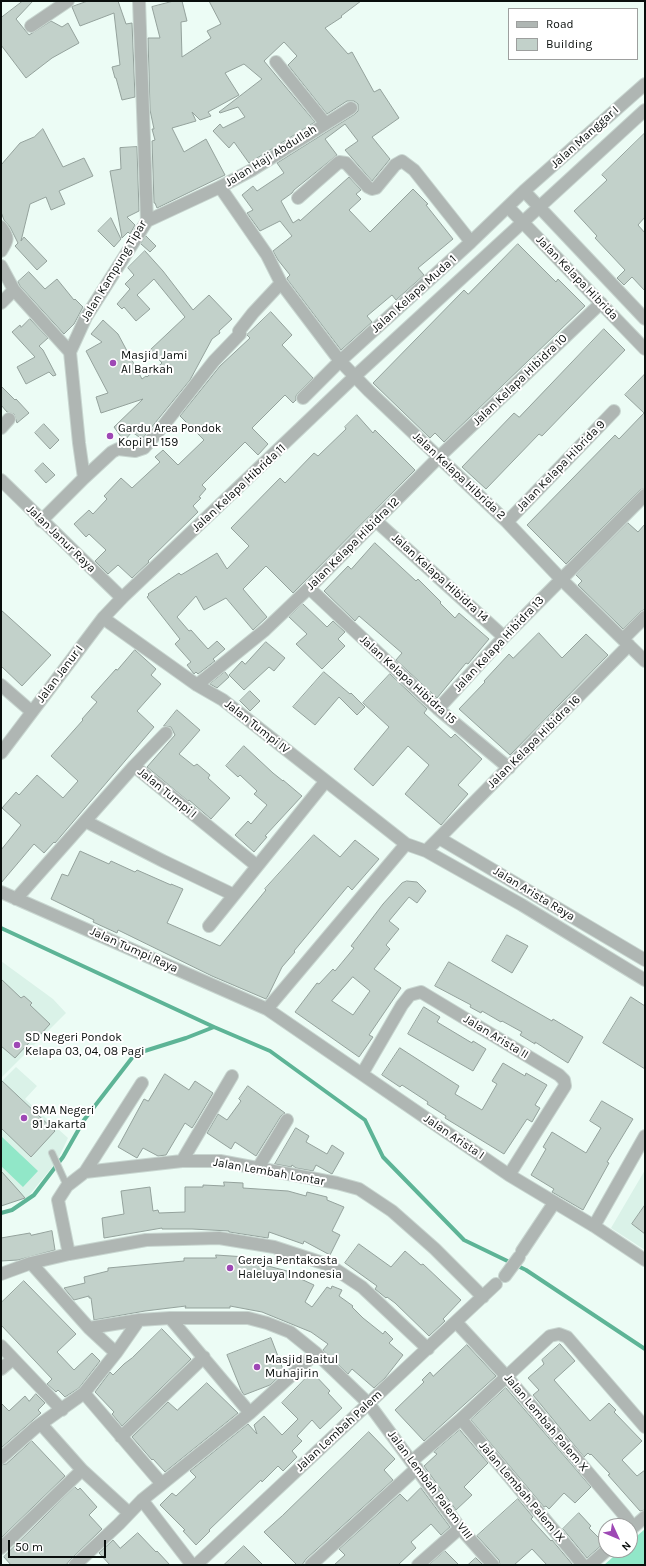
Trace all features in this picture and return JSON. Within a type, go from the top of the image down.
[{"type":"street","points":[[31,26],[68,1]]},
{"type":"street","name":"Jalan Kampung Tipar","points":[[70,352],[86,317],[147,221],[139,1]]},
{"type":"street","points":[[276,62],[325,123]]},
{"type":"street","name":"Jalan Manggar I","points":[[524,191],[645,84]]},
{"type":"street","name":"Jalan Haji Abdullah","points":[[147,221],[220,187],[252,170],[351,108]]},
{"type":"street","name":"Jalan Manggar I","points":[[540,207],[645,110]]},
{"type":"street","points":[[298,198],[339,162],[346,163],[368,187],[372,189],[376,188],[395,165],[402,161],[414,170],[471,242]]},
{"type":"street","name":"Jalan Kelapa Hibrida 2","points":[[220,187],[267,256],[281,283],[340,361],[354,377],[507,522],[561,579],[645,661]]},
{"type":"street","name":"Jalan Kelapa Muda 1","points":[[303,398],[340,361],[471,242],[524,191]]},
{"type":"street","name":"Jalan Kelapa Hibrida","points":[[524,191],[645,319]]},
{"type":"street","name":"Jalan Kelapa Hibrida","points":[[508,207],[538,236],[645,349]]},
{"type":"street","name":"Jalan Kelapa Muda 1","points":[[354,377],[540,207]]},
{"type":"street","points":[[1,227],[7,235],[1,251]]},
{"type":"street","points":[[1,266],[14,290],[70,352],[79,444],[84,478]]},
{"type":"street","points":[[41,521],[112,452],[118,449],[135,451],[144,448],[214,362],[240,334],[239,331],[253,313],[281,283]]},
{"type":"street","points":[[1,303],[14,290]]},
{"type":"street","name":"Jalan Kelapa Hibidra 10","points":[[439,457],[601,303]]},
{"type":"street","name":"Jalan Kelapa Hibrida 11","points":[[122,598],[354,377]]},
{"type":"street","name":"Jalan Kelapa Hibrida 9","points":[[507,522],[614,411]]},
{"type":"street","points":[[1,428],[9,419]]},
{"type":"street","name":"Jalan Kelapa Hibidra 12","points":[[197,685],[265,630],[309,588],[439,457]]},
{"type":"street","name":"Jalan Janur Raya","points":[[1,480],[41,521],[122,598]]},
{"type":"street","name":"Jalan Kelapa Hibidra 13","points":[[438,710],[504,636],[645,495]]},
{"type":"street","name":"Jalan Kelapa Hibidra 14","points":[[376,520],[504,636]]},
{"type":"street","name":"Jalan Kelapa Hibidra 15","points":[[309,588],[438,710],[509,768]]},
{"type":"street","name":"Jalan Janur I","points":[[1,752],[103,618],[122,598]]},
{"type":"street","name":"Jalan Kelapa Hibidra 16","points":[[439,838],[509,768],[626,642],[645,617]]},
{"type":"street","name":"Jalan Tumpi IV","points":[[103,618],[197,685],[223,700],[325,782],[406,844]]},
{"type":"street","points":[[1,685],[32,712]]},
{"type":"street","points":[[134,766],[166,733]]},
{"type":"street","name":"Jalan Tumpi I","points":[[16,899],[134,766],[256,866]]},
{"type":"street","points":[[209,926],[325,782]]},
{"type":"street","points":[[85,821],[234,895]]},
{"type":"street","points":[[426,851],[439,838]]},
{"type":"street","name":"Jalan Arista Raya","points":[[439,838],[645,960]]},
{"type":"street","points":[[267,1009],[406,844]]},
{"type":"street","name":"Jalan Arista Raya","points":[[406,844],[426,851],[522,905],[645,980]]},
{"type":"street","name":"Jalan Tumpi Raya","points":[[1,892],[267,1009]]},
{"type":"street","name":"Jalan Arista II","points":[[362,1074],[402,1006],[410,995],[420,992],[560,1075],[564,1080],[565,1086],[509,1175]]},
{"type":"street","name":"Jalan Arista I","points":[[267,1009],[509,1175],[594,1226],[645,1260]]},
{"type":"street","points":[[182,1161],[232,1076]]},
{"type":"street","points":[[69,1254],[58,1200],[67,1186],[85,1172],[142,1082]]},
{"type":"street","points":[[258,1168],[287,1120]]},
{"type":"street","points":[[594,1226],[645,1136]]},
{"type":"street","name":"Jalan Lembah Lontar","points":[[85,1172],[182,1161],[220,1162],[258,1168],[359,1189],[392,1211],[435,1249],[483,1297]]},
{"type":"street","name":"Jalan Lembah Palem","points":[[196,1565],[501,1280],[554,1203]]},
{"type":"street","points":[[1,1274],[32,1263],[69,1254],[146,1240],[219,1238],[274,1247],[329,1265],[362,1287],[428,1349]]},
{"type":"street","points":[[32,1263],[89,1328],[116,1353]]},
{"type":"street","points":[[170,1318],[250,1413]]},
{"type":"street","name":"Jalan Lembah Palem VIII","points":[[89,1328],[139,1320],[170,1318],[248,1318],[267,1323],[290,1332],[316,1353],[369,1404],[460,1528],[493,1565]]},
{"type":"street","points":[[1,1458],[41,1424],[84,1393],[116,1353],[139,1320]]},
{"type":"street","name":"Jalan Lembah Palem X","points":[[456,1322],[507,1377],[620,1510],[625,1518]]},
{"type":"street","points":[[311,1565],[461,1419],[550,1336],[560,1334],[567,1337],[645,1426]]},
{"type":"street","points":[[1,1346],[62,1410]]},
{"type":"street","points":[[75,1565],[120,1524],[128,1513],[142,1500],[250,1413],[316,1353]]},
{"type":"street","points":[[121,1437],[204,1357]]},
{"type":"street","points":[[1,1369],[13,1359]]},
{"type":"street","points":[[84,1393],[162,1484]]},
{"type":"street","name":"Jalan Lembah Palem IX","points":[[461,1419],[582,1565]]},
{"type":"street","points":[[41,1424],[82,1470],[128,1513]]},
{"type":"street","points":[[1,1548],[82,1470]]},
{"type":"street","points":[[142,1500],[192,1565]]},
{"type":"street","points":[[418,1565],[460,1528]]},
{"type":"street","points":[[590,1565],[598,1558]]},
{"type":"lane","points":[[52,1153],[67,1186]]},
{"type":"shaded area","name":"SD Negeri Pondok Kelapa 03, 04, 08 Pagi","points":[[1,961],[53,999],[66,1013],[1,1078]]},
{"type":"shaded area","name":"SMA Negeri 91 Jakarta","points":[[16,1067],[37,1086],[25,1099],[68,1138],[57,1161],[27,1198],[1,1207],[1,1082]]},
{"type":"shaded area","points":[[645,1170],[645,1250],[611,1228]]},
{"type":"green space","points":[[2,1137],[38,1171],[23,1187],[1,1166]]},
{"type":"green space","points":[[645,1529],[645,1565],[604,1565],[612,1558],[638,1558],[638,1535]]},
{"type":"building","points":[[23,1],[33,1],[16,19],[29,35],[51,21],[62,27],[68,23],[79,43],[52,58],[26,78],[1,45],[1,18]]},
{"type":"building","points":[[88,1],[118,1],[126,24],[132,23],[135,97],[122,100],[112,67],[120,65],[114,13],[80,26],[72,7]]},
{"type":"building","points":[[174,1],[182,1],[187,21],[181,22],[182,57],[211,38],[207,31],[221,24],[209,1],[361,1],[341,16],[342,17],[325,28],[348,54],[352,52],[374,92],[380,89],[399,118],[372,137],[390,159],[372,181],[345,150],[358,141],[345,124],[325,139],[337,155],[281,201],[293,223],[299,219],[300,221],[349,177],[361,190],[356,194],[361,199],[349,210],[370,232],[413,189],[428,204],[426,205],[453,239],[418,268],[424,275],[396,300],[392,295],[367,316],[372,322],[341,350],[287,279],[290,275],[273,251],[292,236],[280,221],[260,231],[247,213],[253,210],[242,195],[253,186],[257,191],[284,173],[277,163],[355,114],[358,111],[358,104],[354,101],[347,101],[327,114],[288,65],[297,56],[284,42],[264,61],[315,122],[249,163],[234,142],[229,148],[213,131],[220,124],[223,128],[245,117],[238,107],[220,113],[219,112],[262,79],[244,64],[225,73],[239,95],[208,112],[211,116],[200,120],[192,112],[196,121],[172,128],[184,152],[206,139],[225,175],[157,208],[154,203],[152,141],[155,140],[150,110],[148,38],[160,38],[152,7]]},
{"type":"building","points":[[43,129],[63,167],[84,158],[93,176],[59,191],[65,204],[51,210],[46,197],[30,204],[21,241],[24,237],[47,261],[37,270],[15,246],[18,243],[10,227],[4,220],[1,212],[1,165],[20,143],[34,137]]},
{"type":"building","points":[[645,133],[645,217],[638,225],[645,233],[645,291],[632,277],[624,285],[617,278],[625,270],[595,238],[597,236],[574,211],[607,180],[602,175]]},
{"type":"building","points":[[137,147],[139,211],[127,217],[135,225],[130,234],[128,232],[122,238],[110,171],[121,169],[120,148]]},
{"type":"building","points":[[111,218],[121,239],[114,247],[98,231]]},
{"type":"building","points":[[146,236],[156,246],[150,252],[141,244]]},
{"type":"building","points":[[518,244],[556,282],[558,279],[585,306],[444,442],[435,433],[430,438],[373,383],[464,290],[468,294]]},
{"type":"building","points":[[145,251],[163,271],[193,310],[209,295],[232,319],[219,331],[220,333],[212,339],[190,380],[142,439],[132,432],[124,441],[114,427],[143,399],[101,413],[96,397],[108,393],[86,351],[102,342],[91,334],[103,320],[118,334],[142,379],[146,376],[147,377],[162,363],[150,350],[185,317],[154,279],[137,295],[150,309],[136,321],[124,307],[122,309],[117,304],[130,289],[125,284],[134,275],[128,268]]},
{"type":"building","points":[[29,272],[45,289],[57,279],[74,300],[75,299],[83,307],[74,324],[64,334],[20,286],[18,282]]},
{"type":"building","points":[[271,312],[292,335],[282,345],[313,378],[298,393],[296,400],[293,403],[285,395],[252,428],[268,444],[258,455],[245,442],[202,485],[206,489],[199,497],[201,498],[193,506],[198,512],[148,561],[149,562],[132,578],[118,565],[108,574],[95,561],[106,550],[89,534],[86,537],[74,524],[89,510],[93,514],[107,499],[104,496],[121,478],[132,488],[160,462],[155,457],[163,450],[178,465],[204,440],[180,416],[220,366],[250,338],[247,335]]},
{"type":"building","points":[[30,319],[48,338],[39,346],[43,350],[56,375],[53,376],[49,372],[26,384],[17,367],[35,357],[12,332],[20,325],[21,327]]},
{"type":"building","points":[[604,329],[625,350],[542,436],[539,434],[486,489],[462,467],[514,413],[519,417]]},
{"type":"building","points":[[645,374],[645,488],[640,490],[566,564],[527,525],[615,435],[619,439],[644,413],[625,395]]},
{"type":"building","points":[[1,386],[29,413],[17,423],[14,414],[7,412],[1,405]]},
{"type":"building","points":[[357,415],[373,433],[375,430],[415,470],[293,593],[266,566],[243,589],[267,617],[253,630],[226,598],[204,610],[196,596],[177,617],[208,649],[217,641],[225,649],[213,659],[215,661],[198,674],[196,672],[194,674],[187,665],[191,662],[175,644],[180,639],[147,597],[149,595],[148,594],[179,573],[181,575],[217,553],[227,569],[249,546],[231,528],[280,478],[285,483],[314,453],[318,456],[346,429],[345,427]]},
{"type":"building","points":[[44,424],[59,440],[50,449],[35,433]]},
{"type":"building","points":[[43,463],[55,475],[46,483],[35,471]]},
{"type":"building","points":[[628,523],[638,532],[645,524],[645,609],[623,629],[578,585],[582,581],[576,575]]},
{"type":"building","points":[[375,543],[416,581],[418,579],[455,618],[459,613],[489,639],[468,664],[466,663],[437,698],[396,660],[402,653],[359,616],[355,621],[324,591],[348,566],[351,569]]},
{"type":"building","points":[[303,604],[327,627],[333,621],[345,632],[338,639],[345,646],[322,669],[296,644],[307,634],[289,617]]},
{"type":"building","points":[[1,610],[51,655],[22,686],[1,666]]},
{"type":"building","points":[[539,633],[562,658],[586,634],[608,655],[510,755],[459,709],[509,654],[513,658]]},
{"type":"building","points":[[266,642],[285,658],[274,671],[269,667],[244,690],[229,675],[242,661],[245,664]]},
{"type":"building","points":[[135,650],[156,669],[151,675],[161,684],[137,711],[154,727],[55,843],[54,842],[44,853],[34,844],[1,883],[1,850],[21,825],[2,808],[16,792],[19,795],[37,775],[63,798],[78,781],[51,756],[97,702],[91,697]]},
{"type":"building","points":[[225,672],[229,677],[217,688],[210,684]]},
{"type":"building","points":[[324,672],[350,694],[351,693],[365,707],[357,715],[339,697],[315,725],[293,707]]},
{"type":"building","points":[[390,674],[427,709],[424,713],[451,738],[455,734],[482,759],[458,785],[468,794],[441,825],[405,794],[429,765],[408,746],[373,786],[354,769],[389,727],[363,703]]},
{"type":"building","points":[[250,691],[260,701],[250,711],[240,701]]},
{"type":"building","points":[[177,710],[200,730],[179,754],[194,766],[197,764],[210,775],[208,778],[230,798],[211,819],[147,767],[175,735],[171,727],[164,726]]},
{"type":"building","points":[[244,746],[273,773],[302,796],[265,836],[267,837],[254,852],[235,835],[248,821],[251,824],[267,805],[254,794],[257,791],[240,775],[238,777],[226,766]]},
{"type":"building","points":[[314,835],[340,857],[355,840],[379,859],[352,890],[348,886],[294,951],[295,952],[282,967],[266,999],[212,976],[118,930],[117,933],[93,922],[94,920],[51,899],[62,874],[68,876],[80,851],[109,864],[111,861],[135,872],[137,870],[183,889],[167,923],[220,946],[266,890],[265,889]]},
{"type":"building","points":[[407,881],[417,882],[426,891],[417,903],[409,897],[389,921],[399,929],[386,945],[390,949],[374,969],[401,988],[369,1035],[373,1037],[359,1057],[295,1012],[317,983],[319,984],[333,969],[335,971],[354,948],[351,946],[383,904],[402,883]],"holes":[[[353,977],[370,991],[353,1015],[332,1001]]]},
{"type":"building","points":[[507,935],[528,946],[512,973],[492,961]]},
{"type":"building","points":[[449,962],[583,1037],[568,1063],[535,1042],[535,1044],[520,1035],[522,1032],[482,1011],[481,1013],[470,1007],[471,1005],[435,986]]},
{"type":"building","points":[[1,979],[21,998],[24,996],[32,1003],[30,1005],[50,1024],[39,1036],[37,1034],[15,1058],[1,1046]]},
{"type":"building","points":[[631,997],[645,1006],[645,1069],[603,1043]]},
{"type":"building","points":[[424,1007],[440,1017],[437,1022],[472,1043],[473,1041],[486,1049],[473,1071],[408,1034]]},
{"type":"building","points":[[400,1048],[459,1086],[455,1094],[482,1110],[497,1084],[492,1081],[503,1063],[525,1076],[526,1073],[547,1085],[535,1105],[540,1108],[532,1122],[527,1119],[504,1154],[445,1118],[446,1116],[427,1104],[428,1102],[402,1085],[400,1087],[382,1075]]},
{"type":"building","points":[[165,1074],[189,1090],[195,1081],[213,1093],[192,1128],[185,1123],[166,1155],[158,1156],[143,1148],[137,1158],[118,1147],[144,1099],[148,1101]]},
{"type":"building","points":[[1,1080],[55,1131],[31,1157],[1,1128]]},
{"type":"building","points":[[248,1086],[285,1113],[281,1116],[256,1156],[235,1142],[231,1149],[207,1133],[218,1114],[227,1120],[241,1101],[239,1099]]},
{"type":"building","points":[[602,1101],[633,1119],[607,1162],[609,1163],[583,1210],[552,1192],[554,1189],[531,1175],[546,1149],[543,1147],[552,1132],[586,1153],[601,1128],[590,1121]]},
{"type":"building","points":[[296,1128],[309,1136],[306,1142],[327,1154],[332,1145],[344,1153],[332,1174],[316,1165],[313,1171],[296,1168],[292,1165],[291,1167],[275,1164]]},
{"type":"building","points":[[1,1171],[19,1191],[25,1198],[1,1206]]},
{"type":"building","points":[[224,1182],[243,1183],[243,1188],[288,1191],[306,1196],[307,1192],[327,1197],[327,1200],[344,1207],[332,1231],[340,1235],[330,1255],[304,1241],[303,1244],[269,1232],[268,1238],[229,1231],[162,1228],[104,1238],[102,1218],[124,1214],[121,1191],[150,1187],[153,1211],[158,1210],[159,1213],[185,1212],[185,1187],[203,1187],[203,1185],[224,1186]]},
{"type":"building","points":[[645,1205],[645,1234],[632,1224]]},
{"type":"building","points":[[52,1231],[55,1250],[18,1260],[1,1261],[1,1238]]},
{"type":"building","points":[[359,1244],[391,1267],[405,1251],[421,1265],[423,1264],[461,1300],[443,1319],[445,1321],[429,1336],[395,1303],[375,1289],[377,1286],[345,1263]]},
{"type":"building","points":[[216,1255],[246,1257],[245,1260],[291,1272],[290,1274],[314,1285],[305,1302],[312,1307],[327,1287],[331,1289],[332,1286],[342,1290],[339,1296],[353,1306],[352,1307],[363,1318],[383,1334],[385,1331],[393,1339],[389,1343],[403,1355],[385,1378],[374,1388],[352,1369],[348,1374],[323,1350],[328,1344],[311,1332],[262,1312],[230,1306],[230,1308],[185,1308],[186,1306],[145,1311],[94,1320],[91,1298],[89,1298],[89,1296],[74,1300],[64,1288],[85,1283],[84,1277],[108,1271],[108,1268],[184,1261],[184,1258],[216,1258]]},
{"type":"building","points":[[24,1281],[76,1334],[57,1352],[74,1370],[92,1353],[100,1361],[79,1388],[65,1397],[58,1390],[56,1392],[47,1384],[52,1379],[1,1325],[1,1303]]},
{"type":"building","points":[[162,1329],[191,1359],[122,1426],[112,1414],[114,1412],[95,1392],[110,1372],[113,1375]]},
{"type":"building","name":"Masjid Baitul Muhajirin","points":[[271,1338],[284,1372],[270,1385],[244,1395],[227,1355]]},
{"type":"building","points":[[560,1344],[575,1361],[554,1380],[590,1421],[609,1403],[616,1410],[614,1412],[642,1441],[622,1460],[637,1476],[645,1470],[645,1510],[640,1511],[608,1475],[610,1474],[591,1454],[590,1455],[588,1453],[584,1457],[533,1395],[539,1390],[528,1378],[544,1364],[542,1360]]},
{"type":"building","points":[[467,1345],[496,1376],[424,1441],[395,1410],[424,1382],[422,1380],[430,1372],[433,1376]]},
{"type":"building","points":[[312,1372],[330,1391],[328,1393],[342,1408],[320,1429],[312,1420],[297,1436],[302,1441],[292,1451],[297,1457],[283,1471],[278,1466],[262,1482],[261,1480],[209,1530],[210,1531],[196,1545],[183,1531],[185,1530],[160,1505],[172,1493],[176,1496],[196,1477],[190,1471],[248,1424],[257,1434],[254,1425],[264,1416],[282,1435],[298,1419],[282,1403]]},
{"type":"building","points":[[207,1383],[238,1413],[165,1472],[153,1459],[152,1460],[132,1437],[168,1402],[177,1410]]},
{"type":"building","points":[[506,1388],[591,1487],[575,1503],[564,1493],[549,1509],[546,1506],[544,1507],[471,1420]]},
{"type":"building","points":[[36,1394],[45,1403],[38,1410],[41,1413],[1,1448],[1,1403],[9,1411],[25,1396],[29,1401]]},
{"type":"building","points":[[460,1430],[488,1463],[464,1487],[472,1495],[456,1510],[424,1466],[437,1454],[434,1452]]},
{"type":"building","points":[[369,1432],[395,1459],[384,1470],[393,1480],[306,1559],[302,1565],[297,1565],[264,1532]]},
{"type":"building","points":[[32,1441],[65,1476],[1,1538],[1,1465],[6,1464]]},
{"type":"building","points":[[75,1487],[78,1490],[80,1488],[97,1507],[89,1515],[102,1529],[66,1565],[11,1565],[4,1557]]},
{"type":"building","points":[[421,1488],[450,1527],[441,1535],[431,1524],[411,1542],[416,1548],[398,1565],[334,1565],[345,1555],[339,1549],[400,1494],[407,1501]]},
{"type":"building","points":[[518,1499],[533,1517],[531,1519],[551,1541],[552,1540],[573,1565],[547,1565],[532,1549],[514,1565],[500,1565],[499,1560],[477,1536]]},
{"type":"building","points":[[579,1513],[591,1526],[589,1528],[598,1537],[598,1548],[587,1558],[563,1529]]},
{"type":"building","points":[[138,1533],[170,1565],[110,1565],[99,1553],[113,1540],[120,1548]]},
{"type":"building","points":[[244,1546],[263,1565],[224,1565]]},
{"type":"building","points":[[445,1551],[459,1565],[429,1565]]},
{"type":"building","points":[[476,1558],[483,1565],[468,1565]]},
{"type":"waterway","points":[[1,928],[214,1027]]},
{"type":"waterway","points":[[1,1213],[12,1210],[34,1195],[63,1157],[84,1120],[135,1054],[186,1038],[214,1027],[270,1051],[365,1120],[383,1157],[464,1240],[526,1270],[645,1349]]},
{"type":"place","name":"Masjid Jami Al Barkah","points":[[113,363]]},
{"type":"place","name":"Gardu Area Pondok Kopi PL 159","points":[[110,436]]},
{"type":"place","name":"SD Negeri Pondok Kelapa 03, 04, 08 Pagi","points":[[17,1045]]},
{"type":"place","name":"SMA Negeri 91 Jakarta","points":[[24,1118]]},
{"type":"place","name":"Gereja Pentakosta Haleluya Indonesia","points":[[230,1268]]},
{"type":"place","name":"Masjid Baitul Muhajirin","points":[[257,1367]]}]
